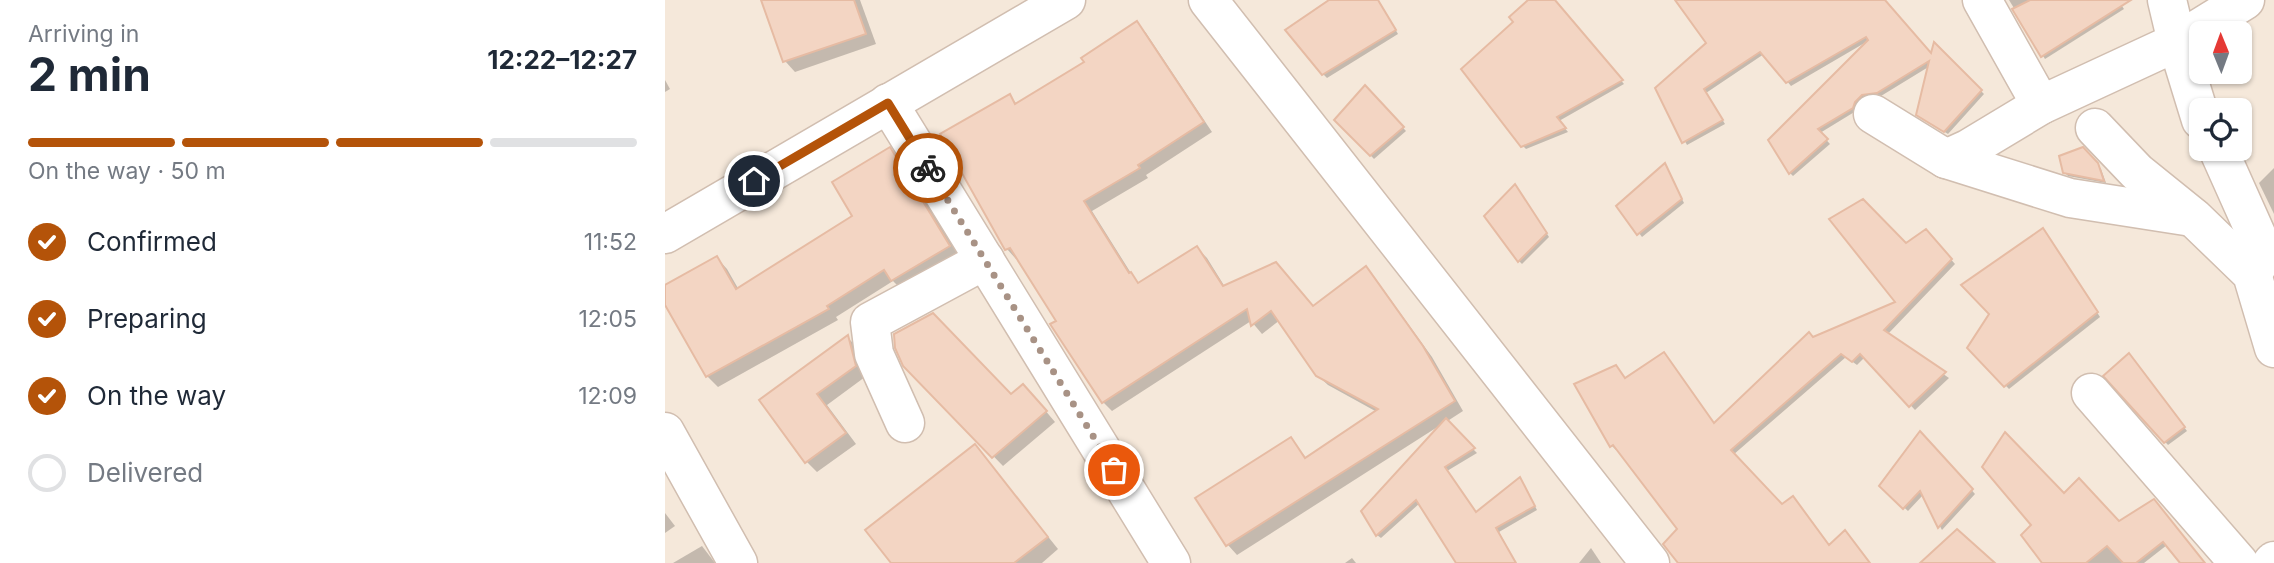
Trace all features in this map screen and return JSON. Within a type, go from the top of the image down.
[{"type":"street","points":[[665,234],[1066,0]]},
{"type":"street","points":[[1208,0],[1650,563]]},
{"type":"street","points":[[1982,0],[2041,105]]},
{"type":"street","points":[[2167,0],[2176,42],[2194,98]]},
{"type":"street","points":[[1946,159],[1968,149],[2041,105],[2176,42],[2245,0]]},
{"type":"street","points":[[888,103],[1171,563]]},
{"type":"street","points":[[1873,114],[1946,159],[2070,198],[2195,218]]},
{"type":"street","points":[[2095,128],[2137,172],[2195,218],[2252,274],[2274,348]]},
{"type":"street","points":[[2223,161],[2260,243],[2263,257],[2252,274]]},
{"type":"street","points":[[905,423],[874,354],[870,322],[985,260]]},
{"type":"street","points":[[2091,393],[2239,563]]},
{"type":"street","points":[[665,432],[738,563]]},
{"type":"shaded area","points":[[665,0],[2274,0],[2274,563],[665,563]]},
{"type":"building","points":[[761,0],[854,0],[866,34],[783,62]]},
{"type":"building","points":[[1329,0],[1378,0],[1396,30],[1322,75],[1285,30]]},
{"type":"building","points":[[1528,0],[1555,0],[1623,80],[1557,117],[1566,128],[1521,147],[1461,69],[1513,22],[1509,17]]},
{"type":"building","points":[[1675,0],[1885,0],[1931,53],[1934,42],[1982,90],[1944,132],[1916,115],[1929,61],[1877,93],[1862,95],[1853,108],[1818,129],[1828,139],[1789,174],[1768,140],[1868,40],[1866,37],[1786,83],[1760,52],[1704,89],[1723,120],[1682,143],[1655,88],[1706,43]]},
{"type":"building","points":[[2030,0],[2131,0],[2041,57],[2012,9]]},
{"type":"building","points":[[1137,21],[1204,122],[1138,165],[1140,168],[1084,201],[1129,273],[1131,272],[1138,283],[1197,246],[1223,286],[1276,262],[1313,306],[1366,266],[1423,346],[1455,401],[1226,546],[1195,498],[1291,437],[1305,458],[1378,409],[1316,376],[1271,311],[1251,326],[1247,309],[1102,403],[1050,324],[1056,321],[1010,248],[1005,250],[940,134],[1010,94],[1015,104],[1084,62],[1081,58]]},
{"type":"building","points":[[1365,85],[1404,127],[1370,156],[1334,120]]},
{"type":"building","points":[[890,147],[950,246],[891,281],[884,270],[827,306],[829,309],[706,377],[665,305],[665,285],[717,256],[736,289],[852,216],[832,182]]},
{"type":"building","points":[[2083,147],[2098,163],[2104,181],[2063,173],[2059,156]]},
{"type":"building","points":[[1665,163],[1682,199],[1637,235],[1616,206]]},
{"type":"building","points":[[1515,184],[1547,233],[1518,262],[1484,216]]},
{"type":"building","points":[[1863,199],[1906,243],[1926,229],[1952,259],[1884,330],[1946,372],[1909,407],[1860,354],[1852,362],[1841,354],[1731,450],[1782,504],[1793,496],[1829,545],[1845,530],[1870,563],[1678,563],[1663,544],[1677,529],[1613,445],[1610,447],[1574,384],[1616,365],[1625,378],[1664,352],[1714,423],[1809,332],[1813,337],[1895,302],[1829,219]]},
{"type":"building","points":[[2043,228],[2098,312],[2004,387],[1967,348],[1989,314],[1961,285]]},
{"type":"building","points":[[933,313],[1011,394],[1023,384],[1047,411],[992,458],[903,366],[895,348],[894,334]]},
{"type":"building","points":[[848,335],[856,366],[817,394],[846,433],[805,463],[759,400]]},
{"type":"building","points":[[2129,353],[2185,427],[2164,443],[2103,376]]},
{"type":"building","points":[[1446,418],[1475,448],[1445,467],[1476,512],[1520,477],[1535,506],[1496,528],[1516,563],[1456,563],[1416,500],[1376,536],[1361,511]]},
{"type":"building","points":[[1920,431],[1973,489],[1938,528],[1920,491],[1903,509],[1879,486]]},
{"type":"building","points":[[2005,432],[2064,493],[2079,478],[2119,521],[2154,499],[2205,563],[2180,563],[2163,542],[2136,563],[2123,563],[2107,546],[2086,563],[2042,563],[2021,535],[2031,525],[1982,467]]},
{"type":"building","points":[[975,444],[1048,537],[1014,563],[891,563],[865,530]]},
{"type":"building","points":[[1957,529],[1995,563],[1920,563]]},
{"type":"way so far","points":[[928,168],[1114,470]]},
{"type":"route","points":[[754,181],[888,103],[928,168]]}]
